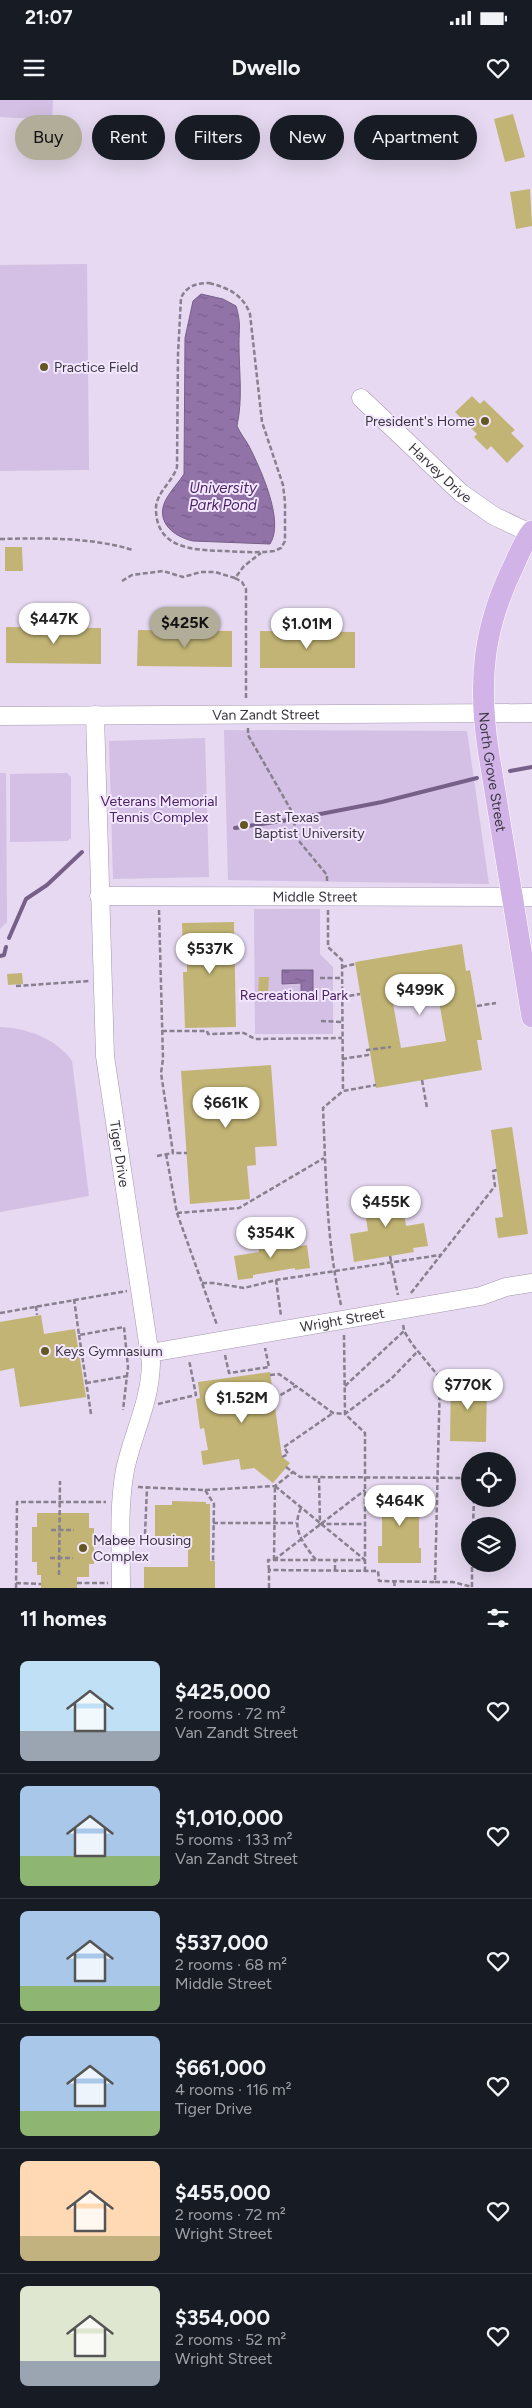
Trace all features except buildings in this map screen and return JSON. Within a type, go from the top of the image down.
[{"type":"main road","name":"North Grove Street","points":[[531,528],[502,591],[492,619],[483,667],[483,713],[522,897],[532,1017]]},
{"type":"street","name":"Harvey Drive","points":[[361,398],[461,493],[494,516],[531,528]]},
{"type":"street","name":"Van Zandt Street","points":[[0,716],[532,713]]},
{"type":"street","name":"Tiger Drive","points":[[95,715],[99,896],[108,1080],[150,1353],[147,1401],[125,1470],[120,1516],[120,1586]]},
{"type":"street","name":"Middle Street","points":[[99,896],[522,897]]},
{"type":"street","name":"Wright Street","points":[[150,1353],[481,1296],[506,1287],[532,1283]]},
{"type":"path","points":[[235,578],[244,566],[262,552],[281,548],[285,541],[283,485],[262,422],[250,314],[243,300],[228,288],[209,282],[192,285],[184,292],[179,307],[177,467],[175,476],[156,506],[160,526],[170,540],[191,549],[262,552]]},
{"type":"path","points":[[0,539],[58,539],[117,546],[133,550]]},
{"type":"path","points":[[122,581],[132,575],[163,571],[183,577],[201,572],[215,572],[242,582],[246,589],[246,714]]},
{"type":"path","points":[[158,896],[162,1073],[174,1153]]},
{"type":"path","points":[[342,966],[355,964]]},
{"type":"path","points":[[320,978],[342,978]]},
{"type":"path","points":[[16,986],[102,980]]},
{"type":"path","points":[[342,997],[360,994]]},
{"type":"path","points":[[477,1006],[496,1003]]},
{"type":"path","points":[[321,1021],[342,1022]]},
{"type":"path","points":[[162,1031],[207,1031],[208,1034],[244,1032],[255,1039],[342,1038]]},
{"type":"path","points":[[342,1059],[368,1055],[367,1050],[391,1046]]},
{"type":"path","points":[[422,1080],[427,1108]]},
{"type":"path","points":[[341,1307],[333,1272],[328,1222],[322,1108],[343,1091],[376,1085]]},
{"type":"path","points":[[157,1156],[187,1152]]},
{"type":"path","points":[[166,1154],[177,1213],[217,1326]]},
{"type":"path","points":[[177,1213],[239,1208],[324,1158]]},
{"type":"path","points":[[390,1256],[398,1296],[412,1293],[495,1186],[493,1171],[496,1170]]},
{"type":"path","points":[[202,1283],[213,1282],[244,1288],[276,1280],[440,1255]]},
{"type":"path","points":[[276,1280],[282,1316]]},
{"type":"path","points":[[0,1312],[140,1289]]},
{"type":"path","points":[[74,1300],[91,1414]]},
{"type":"path","points":[[36,1306],[37,1315]]},
{"type":"path","points":[[402,1320],[404,1331],[440,1378],[435,1582]]},
{"type":"path","points":[[78,1335],[124,1327],[128,1355],[128,1376],[123,1410]]},
{"type":"path","points":[[343,1331],[345,1414]]},
{"type":"path","points":[[345,1386],[404,1331]]},
{"type":"path","points":[[225,1351],[229,1373],[269,1366],[264,1344],[259,1345]]},
{"type":"path","points":[[345,1414],[391,1379],[418,1351]]},
{"type":"path","points":[[147,1401],[162,1405],[196,1395],[188,1357]]},
{"type":"path","points":[[270,1375],[279,1374],[333,1413],[345,1414],[365,1433],[365,1571]]},
{"type":"path","points":[[86,1383],[128,1376]]},
{"type":"path","points":[[274,1399],[296,1386]]},
{"type":"path","points":[[282,1457],[288,1454],[284,1447],[333,1413]]},
{"type":"path","points":[[286,1467],[300,1477],[461,1478]]},
{"type":"path","points":[[134,1487],[205,1490],[275,1486],[294,1472]]},
{"type":"path","points":[[319,1478],[320,1524]]},
{"type":"path","points":[[59,1575],[60,1481]]},
{"type":"path","points":[[275,1486],[365,1560]]},
{"type":"path","points":[[274,1560],[275,1486]]},
{"type":"path","points":[[145,1534],[147,1488]]},
{"type":"path","points":[[205,1490],[214,1504],[213,1561]]},
{"type":"path","points":[[274,1560],[365,1490]]},
{"type":"path","points":[[16,1588],[17,1502],[108,1502]]},
{"type":"path","points":[[301,1508],[296,1523],[301,1540],[316,1560]]},
{"type":"path","points":[[213,1523],[296,1523]]},
{"type":"path","points":[[320,1524],[365,1524]]},
{"type":"path","points":[[51,1530],[74,1530]]},
{"type":"path","points":[[50,1558],[73,1558]]},
{"type":"path","points":[[269,1588],[268,1560],[365,1560]]},
{"type":"path","points":[[334,1570],[335,1560]]},
{"type":"path","points":[[269,1570],[378,1571],[379,1581],[453,1582],[472,1588],[472,1572]]},
{"type":"path","points":[[394,1581],[395,1588]]},
{"type":"path","points":[[16,1583],[41,1584]]},
{"type":"path","points":[[77,1583],[120,1586]]},
{"type":"green space","points":[[0,100],[53,100],[52,115],[0,117]]},
{"type":"green space","name":"Practice Field","points":[[87,264],[89,470],[0,471],[0,265]]},
{"type":"green space","points":[[224,730],[467,731],[489,884],[228,880]]},
{"type":"green space","name":"Veterans Memorial Tennis Complex","points":[[205,738],[209,877],[113,879],[109,741]]},
{"type":"green space","points":[[0,773],[6,773],[7,922],[0,929]]},
{"type":"green space","name":"Veterans Memorial Tennis Complex","points":[[67,773],[71,777],[71,838],[67,841],[10,842],[10,774]]},
{"type":"green space","name":"Recreational Park","points":[[254,909],[320,909],[320,954],[333,967],[333,1034],[255,1034]]},
{"type":"green space","points":[[0,1027],[30,1032],[49,1040],[58,1046],[72,1061],[89,1196],[0,1212]]},
{"type":"water","name":"University Park Pond","points":[[201,294],[223,299],[236,306],[238,312],[240,395],[237,426],[254,456],[273,509],[274,534],[270,544],[193,541],[185,539],[171,531],[162,512],[170,493],[184,474],[185,338],[193,301]]},
{"type":"water","points":[[282,970],[313,970],[313,994],[301,994],[301,983],[282,984]]},
{"type":"waterway","points":[[510,771],[532,767]]},
{"type":"waterway","points":[[300,818],[382,802],[477,778]]},
{"type":"waterway","points":[[235,828],[288,820]]},
{"type":"waterway","points":[[9,938],[26,899],[47,885],[82,852]]},
{"type":"waterway","points":[[0,956],[4,955],[6,947]]},
{"type":"place","name":"Practice Field","points":[[44,367]]},
{"type":"place","name":"President's Home","points":[[485,421]]},
{"type":"place","name":"East Texas Baptist University","points":[[244,825]]},
{"type":"place","name":"Keys Gymnasium","points":[[45,1351]]},
{"type":"place","name":"Mabee Housing Complex","points":[[83,1548]]}]
